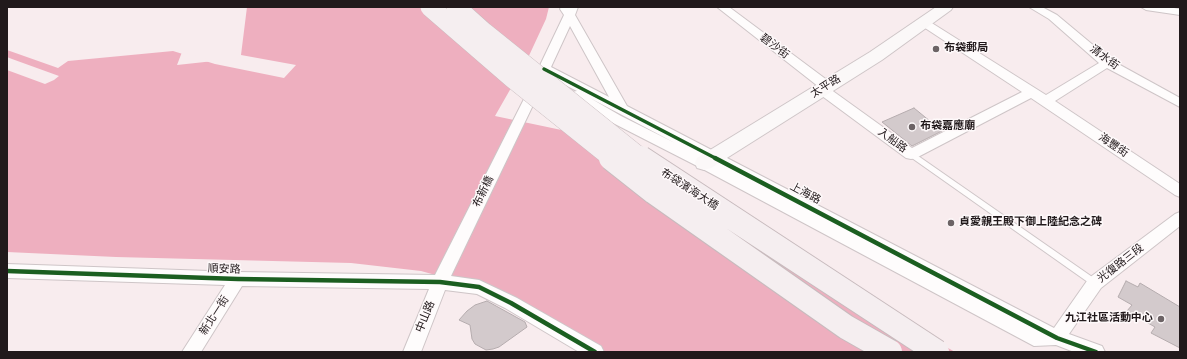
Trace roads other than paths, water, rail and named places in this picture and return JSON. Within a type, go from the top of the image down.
[{"type":"highway","name":"布袋濱海大橋","points":[[430,7],[512,78],[654,192],[846,327],[890,352]]},
{"type":"highway","name":"布袋濱海大橋","points":[[456,7],[484,32],[645,161],[937,352]]},
{"type":"main road","name":"太平路","points":[[709,160],[876,56],[946,7]]},
{"type":"street","name":"碧沙街","points":[[722,7],[824,88]]},
{"type":"street","name":"清水街","points":[[1034,7],[1053,16],[1107,63],[1180,103]]},
{"type":"street","points":[[1146,7],[1180,12]]},
{"type":"street","points":[[544,69],[568,9]]},
{"type":"street","points":[[568,9],[622,109]]},
{"type":"street","points":[[923,22],[1046,101],[1107,63]]},
{"type":"street","name":"布新橋","points":[[440,282],[544,69]]},
{"type":"street","name":"上海路","points":[[544,69],[622,109],[709,160],[1034,338],[1057,338],[1096,352]]},
{"type":"street","name":"上海路","points":[[544,69],[553,81],[616,119],[709,160]]},
{"type":"street","name":"入船路","points":[[824,88],[911,154],[1032,92]]},
{"type":"street","name":"海豐街","points":[[1046,101],[1180,191]]},
{"type":"street","name":"光復路三段","points":[[1057,338],[1095,283],[1180,218]]},
{"type":"street","name":"順安路","points":[[7,271],[238,279],[440,282],[479,287],[511,303],[595,352]]},
{"type":"street","name":"新北一街","points":[[191,352],[238,279]]},
{"type":"street","name":"中山路","points":[[412,352],[440,282]]},
{"type":"lane","points":[[911,154],[1095,283]]},
{"type":"place","name":"布袋郵局","points":[[936,49]]},
{"type":"place","name":"布袋嘉應廟","points":[[912,127]]},
{"type":"place","name":"貞愛親王殿下御上陸紀念之碑","points":[[951,223]]},
{"type":"place","name":"九江社區活動中心","points":[[1161,319]]}]
